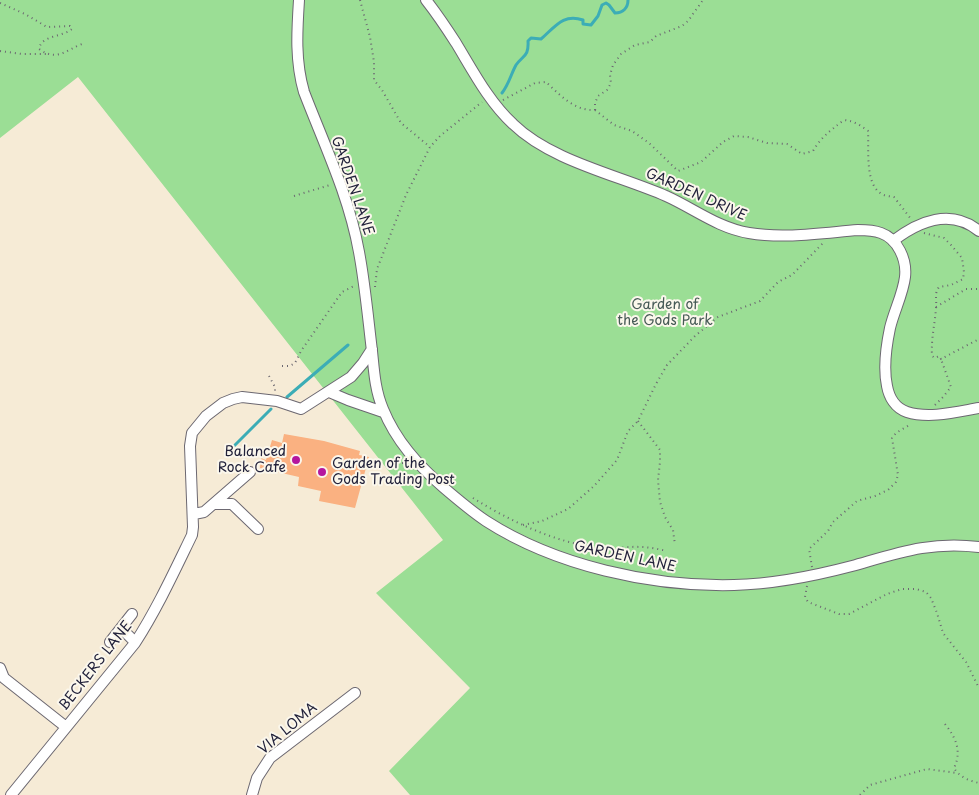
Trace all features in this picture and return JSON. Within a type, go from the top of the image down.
[{"type":"street","name":"GARDEN LANE","points":[[299,0],[297,45],[300,78],[340,183],[360,253],[375,384],[384,412],[406,450],[416,462],[458,500],[479,516],[515,538],[537,548],[583,564],[662,581],[707,585],[768,583],[808,576],[930,545],[957,544],[979,547]]},
{"type":"street","name":"GARDEN DRIVE","points":[[426,0],[495,103],[513,124],[544,147],[661,194],[708,218],[747,233],[774,235],[872,230],[883,233],[893,241]]},
{"type":"street","points":[[979,231],[966,222],[953,219],[937,219],[916,226],[904,232],[893,241],[901,251],[905,276],[890,328],[885,373],[888,393],[894,404],[904,411],[924,415],[979,408]]},
{"type":"street","name":"BECKERS LANE","points":[[11,795],[135,642],[148,623],[166,589],[192,536],[194,514],[191,490],[190,446],[192,433],[213,410],[233,399],[276,401],[301,409],[351,377],[372,349]]},
{"type":"street","points":[[329,392],[384,412]]},
{"type":"street","points":[[194,514],[204,512],[250,472]]},
{"type":"street","points":[[214,504],[232,504],[258,529]]},
{"type":"street","points":[[110,642],[132,614]]},
{"type":"street","points":[[121,628],[135,642]]},
{"type":"street","points":[[0,668],[4,678],[66,727]]},
{"type":"street","name":"VIA LOMA","points":[[252,795],[257,778],[270,758],[355,693]]},
{"type":"path","points":[[360,0],[370,37],[374,62],[374,80],[401,123],[430,147]]},
{"type":"path","points":[[595,110],[598,96],[607,90],[611,83],[610,75],[613,65],[621,54],[635,45],[650,42],[656,36],[682,26],[688,21],[703,0]]},
{"type":"path","points":[[0,4],[26,14],[47,27],[70,26],[72,29],[68,32],[44,40],[39,49],[46,54]]},
{"type":"path","points":[[0,51],[16,54],[54,55],[65,53],[72,47],[82,44]]},
{"type":"path","points":[[376,294],[375,279],[377,268],[406,195],[430,147],[440,136],[484,100],[495,103],[535,83],[546,82],[574,106],[595,110],[614,125],[632,132],[649,143],[678,171],[701,162],[723,142],[734,136],[748,137],[767,143],[787,144],[802,154],[813,151],[820,138],[827,132],[844,120],[851,121],[859,123],[868,131],[868,159],[874,186],[879,192],[894,197],[924,234],[944,238],[962,258],[963,279],[951,286],[939,287],[936,292],[936,307],[931,340],[932,356],[935,358],[939,356],[941,359],[950,386],[943,397],[924,415]]},
{"type":"path","points":[[294,196],[340,183]]},
{"type":"path","points":[[522,525],[542,521],[568,509],[581,498],[617,460],[628,432],[638,421],[667,365],[695,336],[718,317],[760,301],[778,282],[792,275],[823,244],[824,233]]},
{"type":"path","points":[[282,366],[290,366],[295,363],[301,351],[342,292],[363,282],[375,279]]},
{"type":"path","points":[[936,307],[966,289],[979,289]]},
{"type":"path","points":[[941,359],[979,339]]},
{"type":"path","points":[[269,376],[275,387],[276,401]]},
{"type":"path","points":[[638,421],[660,450],[658,480],[660,502],[665,517],[674,530],[674,545]]},
{"type":"path","points":[[387,462],[403,463],[414,472]]},
{"type":"path","points":[[471,497],[498,514],[566,541],[597,548],[619,549],[638,547],[667,551]]},
{"type":"path","points":[[945,724],[956,739],[959,749],[958,761],[954,768],[957,773]]},
{"type":"path","points":[[860,795],[870,785],[927,769],[957,773],[979,784]]},
{"type":"green space","name":"Garden of the Gods Park","points":[[0,0],[979,0],[979,795],[410,795],[389,771],[470,688],[376,593],[443,540],[78,77],[0,138]]},
{"type":"building","name":"Garden of the Gods Trading Post","points":[[284,434],[324,441],[360,451],[359,455],[369,457],[355,508],[319,501],[321,491],[298,486],[299,477],[260,468],[261,458],[266,460],[272,440],[282,443]]},
{"type":"waterway","points":[[502,93],[516,65],[526,53],[528,41],[531,38],[541,39],[560,22],[570,18],[583,20],[583,24],[591,25],[598,16],[602,5],[606,3],[615,13],[618,13],[626,8],[628,0]]},
{"type":"waterway","points":[[287,397],[348,345]]},
{"type":"waterway","points":[[227,453],[271,409]]},
{"type":"place","name":"Balanced Rock Cafe","points":[[296,460]]},
{"type":"place","name":"Garden of the Gods Trading Post","points":[[322,472]]}]
